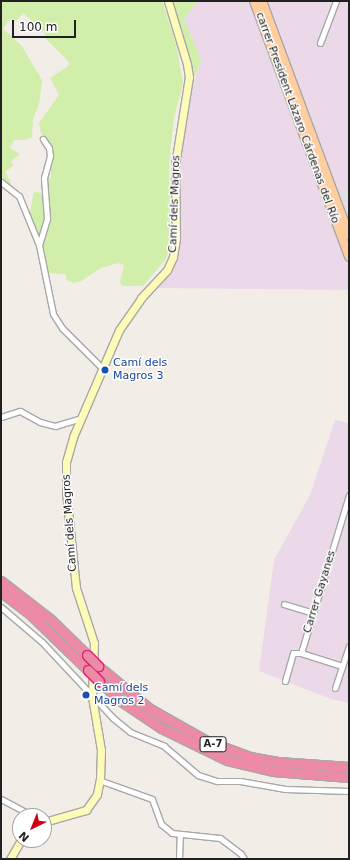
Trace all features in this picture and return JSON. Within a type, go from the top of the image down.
[{"type":"highway","name":"A-7","points":[[1,581],[50,619],[98,666],[150,709],[207,741],[250,757],[278,762],[349,766]]},
{"type":"highway","name":"A-7","points":[[1,592],[29,614],[121,701],[161,728],[227,760],[273,771],[349,777]]},
{"type":"main road","name":"carrer President Lázaro Cárdenas del Río","points":[[254,1],[349,257]]},
{"type":"main road","name":"carrer President Lázaro Cárdenas del Río","points":[[262,1],[349,235]]},
{"type":"street","name":"Camí dels Magros","points":[[52,820],[86,810],[94,801],[99,780],[101,750],[92,697],[94,643],[76,588],[66,484],[68,454],[102,368],[132,309],[167,270],[175,250],[175,165],[188,77],[187,64],[168,1]]},
{"type":"street","points":[[320,43],[336,1]]},
{"type":"street","points":[[39,245],[47,218],[44,178],[50,156],[49,148],[43,139]]},
{"type":"street","points":[[1,182],[19,196],[39,245],[53,314],[75,342],[102,368]]},
{"type":"street","points":[[1,417],[20,411],[40,422],[55,426],[82,418]]},
{"type":"street","name":"Carrer Gayanes","points":[[285,681],[293,653],[301,653],[349,495]]},
{"type":"street","points":[[284,604],[313,613]]},
{"type":"street","points":[[1,607],[42,642],[92,697],[130,732],[164,746],[206,779],[240,781],[285,789],[349,791]]},
{"type":"street","points":[[335,688],[349,646]]},
{"type":"street","points":[[301,653],[342,666]]},
{"type":"street","points":[[99,780],[152,799],[161,824],[172,833],[220,838],[241,854],[244,859]]},
{"type":"street","points":[[1,799],[18,808]]},
{"type":"street","points":[[179,859],[180,835]]},
{"type":"street","points":[[10,859],[16,848]]},
{"type":"shaded area","points":[[198,1],[349,1],[349,290],[156,288],[173,266],[179,249],[178,168],[187,104],[201,60],[184,19]]},
{"type":"shaded area","points":[[349,188],[349,215],[340,192]]},
{"type":"shaded area","points":[[335,420],[349,423],[349,703],[331,699],[259,671],[274,560],[310,495]]},
{"type":"green space","points":[[1,1],[162,1],[176,44],[183,83],[174,118],[169,162],[170,242],[166,259],[143,286],[122,286],[120,282],[124,265],[118,263],[101,268],[81,281],[74,283],[66,280],[66,275],[49,273],[29,216],[34,192],[43,193],[46,180],[51,178],[51,148],[41,133],[39,123],[59,95],[50,78],[68,66],[69,62],[46,39],[44,31],[23,13],[16,21],[10,19],[3,29],[21,45],[42,80],[39,104],[33,119],[32,137],[24,140],[14,140],[10,148],[20,154],[11,161],[13,166],[5,172],[11,183],[7,188],[1,184]]},
{"type":"green space","points":[[171,1],[198,1],[184,19],[201,60],[195,77],[177,35]]},
{"type":"place","name":"Camí dels Magros 3","points":[[105,370]]},
{"type":"place","name":"Camí dels Magros 2","points":[[86,695]]}]
